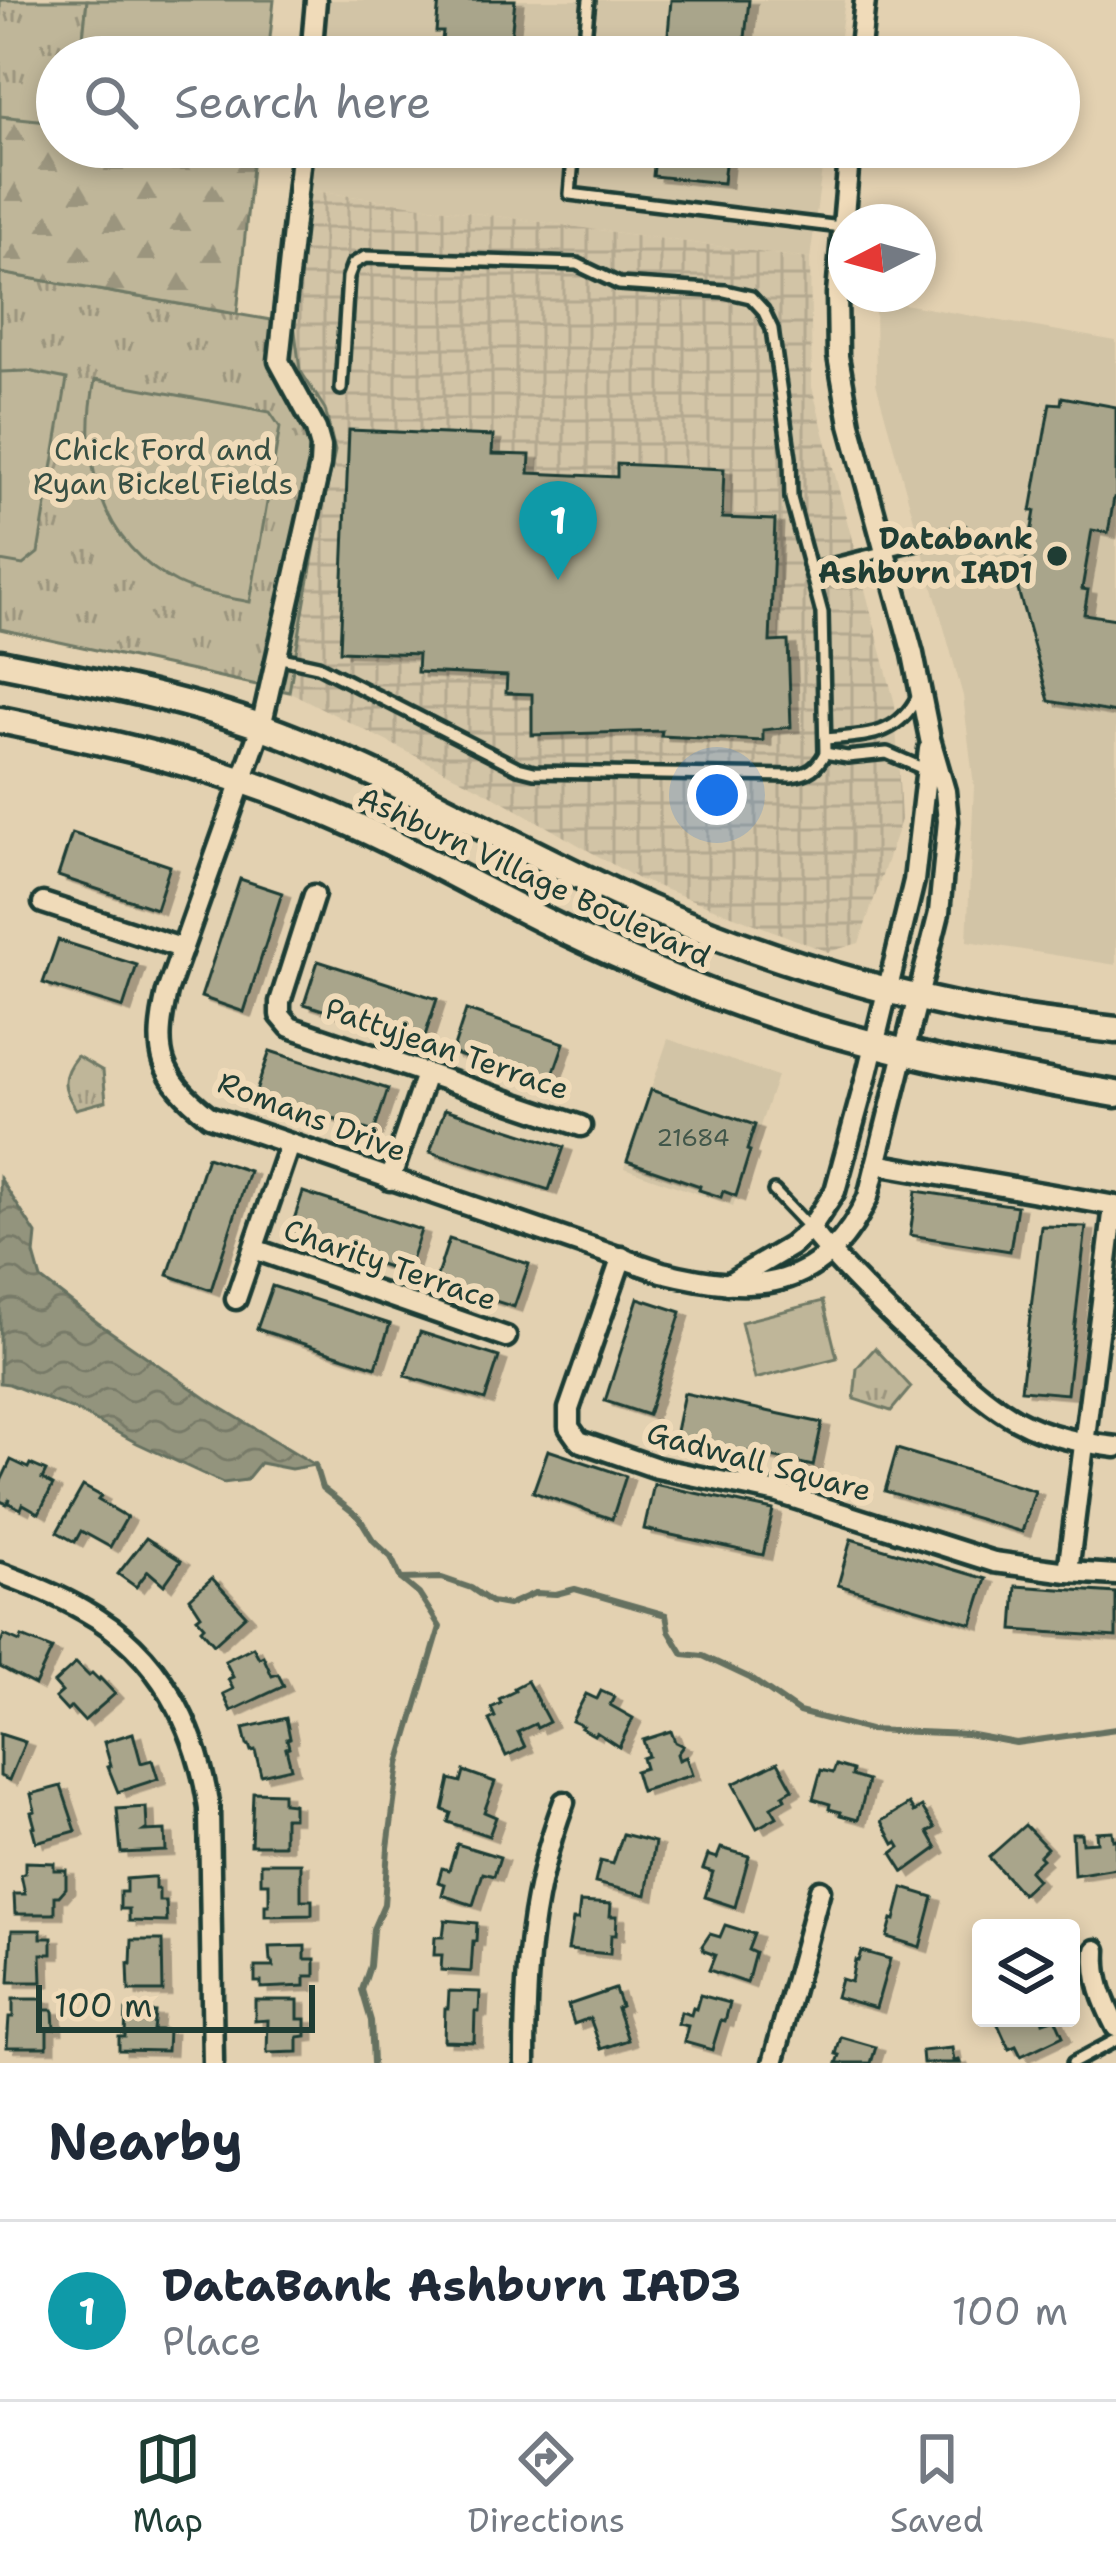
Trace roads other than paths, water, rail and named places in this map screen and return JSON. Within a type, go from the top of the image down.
[{"type":"main road","name":"Ashburn Village Boulevard","points":[[0,663],[187,703],[261,727],[343,758],[656,911],[781,958],[917,998],[993,1014],[1116,1030]]},
{"type":"main road","name":"Ashburn Village Boulevard","points":[[0,720],[243,779],[350,823],[522,910],[712,994],[874,1043],[1116,1094]]},
{"type":"street","points":[[312,36],[316,0]]},
{"type":"street","points":[[861,36],[865,0]]},
{"type":"street","name":"Romans Drive","points":[[300,168],[279,361],[316,429],[320,465],[261,727],[167,992],[159,1038],[174,1086],[209,1116],[662,1272],[751,1287],[795,1276],[830,1253],[859,1218],[877,1164],[939,913],[948,821],[945,790],[930,739]]},
{"type":"street","points":[[846,204],[848,168]]},
{"type":"street","points":[[728,1284],[791,1246],[810,1229],[836,1191],[914,881],[930,739],[850,424],[838,356],[837,312]]},
{"type":"street","name":"Pattyjean Terrace","points":[[314,896],[280,1002],[280,1015],[290,1027],[581,1126]]},
{"type":"street","points":[[43,903],[181,948]]},
{"type":"street","points":[[390,1180],[426,1074]]},
{"type":"street","points":[[236,1300],[290,1145]]},
{"type":"street","points":[[877,1164],[1115,1206],[1068,1572]]},
{"type":"street","points":[[810,1229],[917,1340],[987,1400],[1051,1435],[1116,1448]]},
{"type":"street","name":"Charity Terrace","points":[[254,1250],[506,1337]]},
{"type":"street","name":"Gadwall Square","points":[[622,1256],[569,1409],[569,1426],[579,1441],[657,1468],[778,1493],[994,1562],[1116,1575]]},
{"type":"street","points":[[0,1573],[90,1613],[118,1633],[153,1669],[182,1713],[200,1761],[209,1809],[213,2063]]},
{"type":"street","points":[[524,2063],[530,1928],[564,1802]]},
{"type":"street","points":[[773,2063],[820,1890]]},
{"type":"street","points":[[1096,1950],[1097,1982],[1116,2026]]},
{"type":"lane","points":[[586,36],[589,0]]},
{"type":"lane","points":[[572,168],[570,194],[828,225]]},
{"type":"lane","points":[[277,657],[318,666],[534,772],[791,776],[805,775],[825,753],[822,613],[791,498],[772,329],[764,310],[751,297],[619,284],[577,264],[365,257],[353,264],[348,277],[340,389]]},
{"type":"lane","points":[[810,570],[962,532]]},
{"type":"lane","points":[[826,739],[884,731],[908,716],[921,691]]},
{"type":"lane","points":[[825,753],[847,757],[887,754],[926,770]]},
{"type":"lane","points":[[774,1191],[810,1229]]},
{"type":"lane","points":[[1073,2063],[1116,2041]]},
{"type":"water","points":[[0,1178],[36,1234],[34,1254],[41,1279],[210,1401],[315,1465],[291,1469],[260,1463],[246,1480],[223,1483],[77,1411],[0,1383]]},
{"type":"waterway","points":[[315,1465],[322,1488],[359,1517],[440,1627],[399,1764],[384,1904],[373,1929],[370,1966],[362,1990],[371,2021],[373,2063]]},
{"type":"waterway","points":[[401,1579],[442,1578],[471,1588],[491,1602],[508,1605],[535,1593],[575,1589],[666,1615],[669,1631],[683,1654],[703,1656],[750,1678],[799,1712],[869,1730],[967,1734],[1016,1743],[1116,1729]]},
{"type":"place","name":"Databank Ashburn IAD1","points":[[1057,556]]},
{"type":"place","name":"DataBank Ashburn IAD3","points":[[558,580]]},
{"type":"park label","name":"Chick Ford and Ryan Bickel Fields","points":[[163,467]]}]
